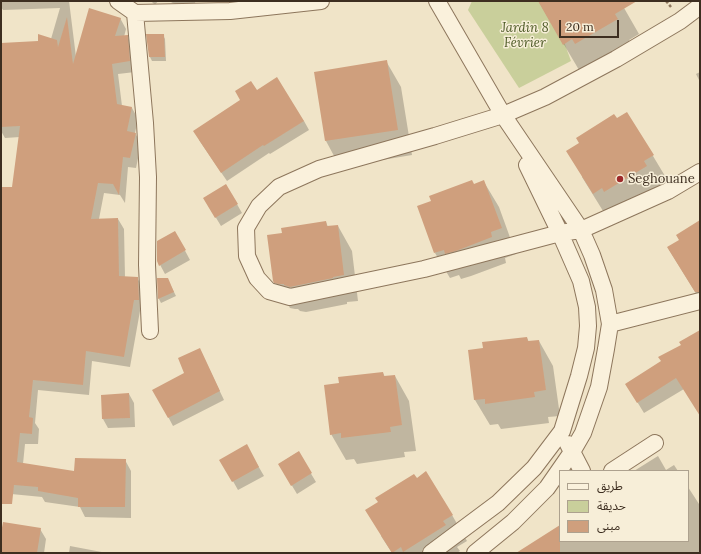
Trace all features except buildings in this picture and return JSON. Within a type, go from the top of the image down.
[{"type":"street","points":[[118,1],[135,13],[321,1]]},
{"type":"street","points":[[437,1],[503,115],[581,230],[592,255],[604,290],[610,324],[599,387],[583,433],[560,470]]},
{"type":"street","points":[[700,6],[680,21],[616,59],[545,97],[503,115],[436,136],[319,169],[279,187],[259,206],[246,228],[247,256],[257,278],[269,291],[290,297],[424,269],[560,233],[581,230],[668,191],[700,172]]},
{"type":"street","points":[[135,13],[145,123],[148,177],[147,265],[150,331]]},
{"type":"street","points":[[431,553],[498,503],[534,468],[562,431],[580,376],[586,348],[588,326],[587,307],[581,281],[560,233],[503,115]]},
{"type":"street","points":[[610,324],[700,301]]},
{"type":"street","points":[[562,431],[581,470]]},
{"type":"street","points":[[614,470],[655,443]]},
{"type":"street","points":[[475,553],[513,522],[547,488],[559,471]]},
{"type":"green space","name":"Jardin 8 Février","points":[[472,1],[549,1],[571,61],[519,88],[468,10]]},
{"type":"place","name":"Seghouane","points":[[620,179]]}]
